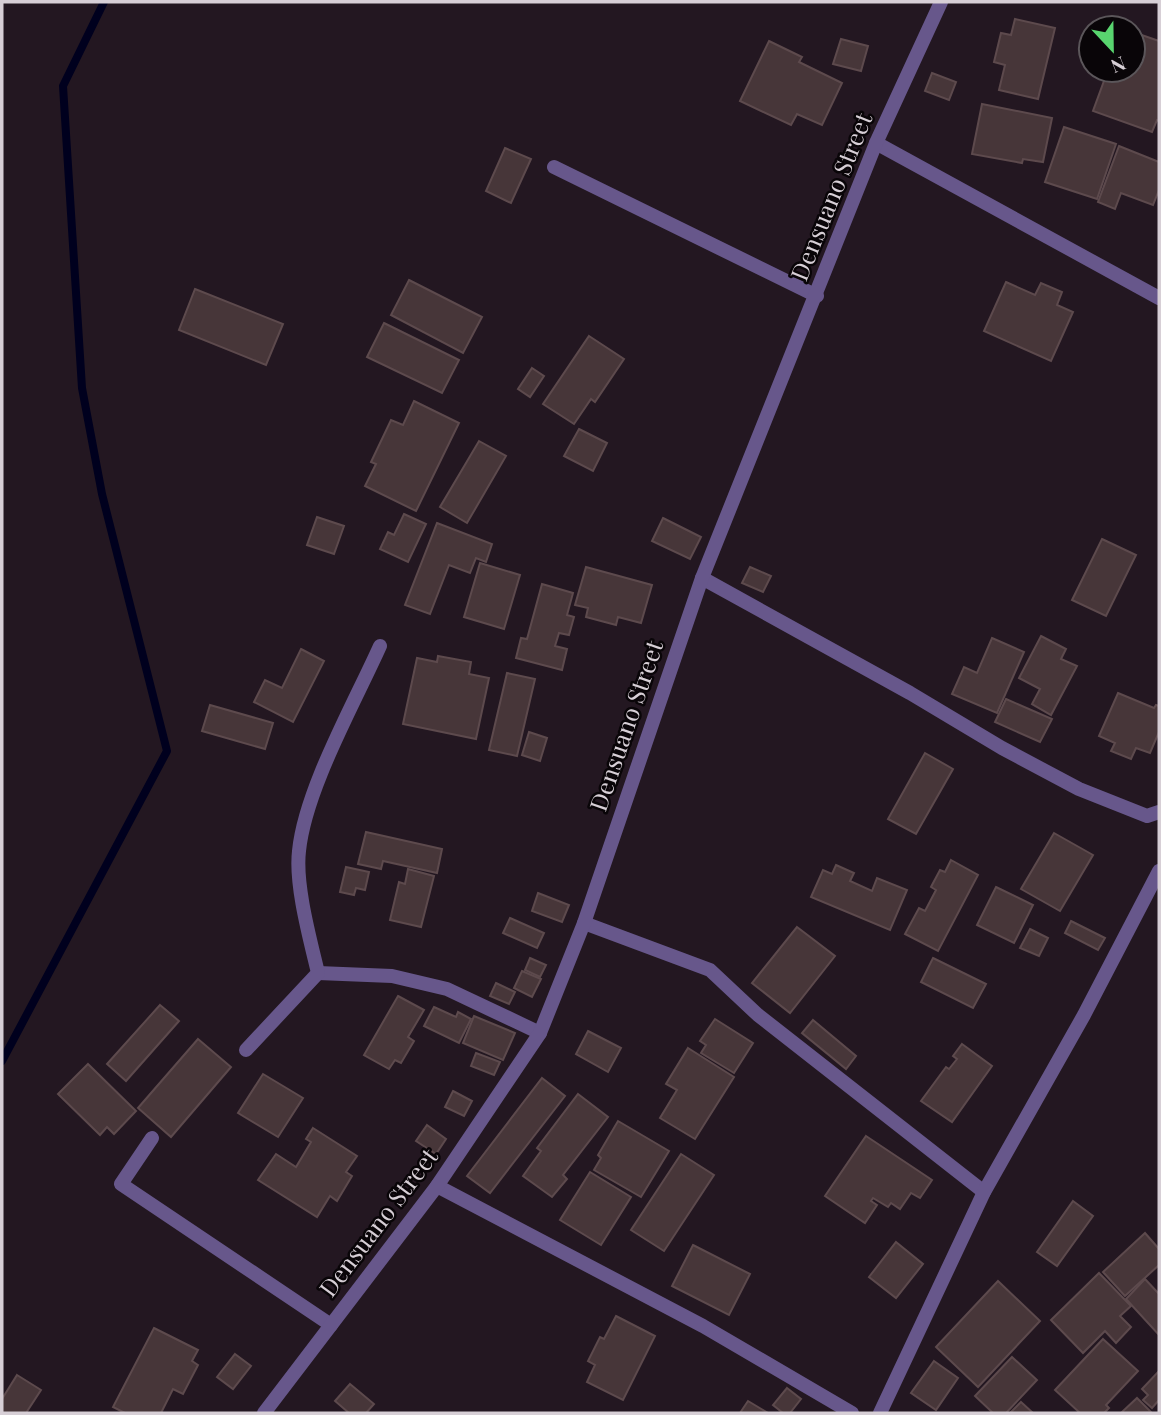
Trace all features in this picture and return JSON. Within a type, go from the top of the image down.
[{"type":"street","name":"Densuano Street","points":[[264,1413],[437,1186],[540,1033],[584,923],[702,578],[876,143],[941,2]]},
{"type":"street","points":[[876,143],[1159,299]]},
{"type":"street","points":[[554,167],[817,296]]},
{"type":"street","points":[[702,578],[1079,789],[1147,816],[1159,812]]},
{"type":"street","points":[[318,973],[305,916],[298,852],[313,794],[380,646]]},
{"type":"street","points":[[880,1413],[984,1192],[1084,1015],[1159,872]]},
{"type":"street","points":[[584,923],[710,970],[758,1015],[984,1192]]},
{"type":"street","points":[[246,1050],[290,999],[318,973],[392,976],[447,989],[540,1033]]},
{"type":"street","points":[[152,1139],[121,1184],[331,1325]]},
{"type":"street","points":[[437,1186],[703,1326],[852,1413]]},
{"type":"building","points":[[1015,19],[1055,28],[1038,99],[999,90],[1005,65],[994,62],[1001,33],[1011,35]]},
{"type":"building","points":[[1147,37],[1159,41],[1159,121],[1157,120],[1152,132],[1093,111],[1103,84],[1147,84]]},
{"type":"building","points":[[841,39],[868,46],[861,71],[833,64]]},
{"type":"building","points":[[769,41],[802,57],[799,62],[842,83],[822,125],[797,114],[791,125],[740,101]]},
{"type":"building","points":[[932,73],[956,82],[949,100],[925,91]]},
{"type":"building","points":[[982,104],[1052,118],[1043,162],[1023,159],[1022,163],[972,154]]},
{"type":"building","points":[[1064,127],[1116,144],[1097,199],[1045,182]]},
{"type":"building","points":[[1119,146],[1159,162],[1159,190],[1153,205],[1121,193],[1115,209],[1098,202]]},
{"type":"building","points":[[505,148],[531,159],[511,203],[486,191]]},
{"type":"building","points":[[409,280],[482,317],[463,353],[391,315]]},
{"type":"building","points":[[1006,282],[1035,295],[1041,283],[1062,292],[1057,305],[1073,312],[1051,361],[984,331]]},
{"type":"building","points":[[195,289],[283,324],[266,365],[179,330]]},
{"type":"building","points":[[384,323],[459,360],[442,393],[367,357]]},
{"type":"building","points":[[589,336],[624,359],[595,402],[591,399],[574,424],[543,404]]},
{"type":"building","points":[[532,368],[544,376],[530,397],[518,389]]},
{"type":"building","points":[[414,401],[459,423],[416,511],[365,486],[376,464],[371,462],[391,420],[403,425]]},
{"type":"building","points":[[579,429],[607,443],[593,471],[564,456]]},
{"type":"building","points":[[479,441],[506,456],[467,523],[440,507]]},
{"type":"building","points":[[404,514],[426,524],[408,562],[380,549],[388,532],[394,535]]},
{"type":"building","points":[[317,517],[344,526],[334,554],[307,545]]},
{"type":"building","points":[[663,518],[701,537],[690,559],[652,541]]},
{"type":"building","points":[[437,523],[492,544],[486,562],[476,558],[470,573],[449,565],[430,614],[405,605]]},
{"type":"building","points":[[1102,539],[1136,555],[1106,616],[1072,600]]},
{"type":"building","points":[[480,563],[520,575],[504,629],[464,617]]},
{"type":"building","points":[[586,567],[652,585],[641,623],[618,617],[616,625],[586,617],[588,608],[575,605]]},
{"type":"building","points":[[750,567],[771,576],[763,592],[742,583]]},
{"type":"building","points":[[542,584],[573,593],[567,615],[574,617],[569,635],[559,633],[555,646],[567,649],[562,670],[516,658],[521,638],[527,639]]},
{"type":"building","points":[[1041,636],[1066,649],[1061,659],[1077,666],[1051,715],[1032,704],[1040,689],[1019,678]]},
{"type":"building","points":[[992,638],[1024,652],[997,713],[952,694],[964,667],[977,673]]},
{"type":"building","points":[[301,649],[324,661],[293,722],[254,702],[265,680],[282,688]]},
{"type":"building","points":[[438,656],[471,662],[469,674],[489,678],[476,739],[403,724],[417,658],[437,662]]},
{"type":"building","points":[[507,673],[535,679],[517,756],[489,750]]},
{"type":"building","points":[[1118,693],[1154,708],[1159,706],[1159,732],[1150,753],[1136,748],[1131,759],[1111,751],[1115,743],[1099,736]]},
{"type":"building","points":[[1006,699],[1052,719],[1040,742],[995,722]]},
{"type":"building","points":[[210,705],[273,723],[265,749],[202,731]]},
{"type":"building","points":[[529,732],[547,738],[540,761],[522,755]]},
{"type":"building","points":[[925,753],[953,769],[916,834],[888,819]]},
{"type":"building","points":[[366,832],[442,849],[437,873],[383,861],[381,869],[358,864]]},
{"type":"building","points":[[1054,833],[1093,855],[1060,911],[1021,889]]},
{"type":"building","points":[[951,860],[978,875],[938,951],[905,934],[919,908],[925,911],[936,890],[931,887],[940,870],[945,872]]},
{"type":"building","points":[[836,865],[854,873],[850,881],[872,891],[877,878],[907,890],[890,930],[811,897],[823,870],[832,874]]},
{"type":"building","points":[[346,867],[369,872],[365,890],[356,888],[354,895],[340,892]]},
{"type":"building","points":[[408,869],[434,876],[421,927],[390,920],[399,882],[405,884]]},
{"type":"building","points":[[996,887],[1033,905],[1014,943],[977,925]]},
{"type":"building","points":[[538,893],[569,905],[562,922],[532,911]]},
{"type":"building","points":[[510,918],[544,933],[537,948],[503,933]]},
{"type":"building","points":[[1071,921],[1105,938],[1098,950],[1065,933]]},
{"type":"building","points":[[797,927],[835,956],[790,1013],[752,983]]},
{"type":"building","points":[[1030,929],[1048,938],[1039,956],[1020,948]]},
{"type":"building","points":[[530,958],[546,965],[540,977],[525,970]]},
{"type":"building","points":[[933,958],[986,984],[973,1008],[921,982]]},
{"type":"building","points":[[522,971],[541,979],[532,997],[514,988]]},
{"type":"building","points":[[496,983],[515,992],[509,1004],[490,996]]},
{"type":"building","points":[[398,996],[424,1010],[408,1037],[414,1041],[401,1063],[395,1060],[389,1069],[364,1055]]},
{"type":"building","points":[[160,1005],[179,1021],[126,1081],[107,1064]]},
{"type":"building","points":[[434,1007],[456,1017],[458,1012],[471,1019],[459,1043],[424,1026]]},
{"type":"building","points":[[474,1016],[515,1033],[503,1060],[463,1043]]},
{"type":"building","points":[[715,1019],[753,1043],[734,1073],[701,1053],[706,1045],[700,1041]]},
{"type":"building","points":[[813,1020],[856,1056],[846,1069],[802,1033]]},
{"type":"building","points":[[588,1031],[621,1048],[608,1072],[576,1054]]},
{"type":"building","points":[[198,1039],[231,1067],[171,1137],[138,1108]]},
{"type":"building","points":[[962,1044],[992,1066],[952,1122],[921,1101],[946,1067],[949,1069],[957,1059],[953,1056]]},
{"type":"building","points":[[688,1048],[734,1077],[695,1139],[660,1118],[677,1090],[666,1084]]},
{"type":"building","points":[[476,1053],[500,1062],[494,1075],[471,1066]]},
{"type":"building","points":[[88,1064],[136,1111],[114,1134],[107,1127],[100,1135],[58,1094]]},
{"type":"building","points":[[263,1074],[303,1098],[278,1137],[238,1113]]},
{"type":"building","points":[[542,1078],[565,1096],[490,1193],[467,1176]]},
{"type":"building","points":[[453,1091],[472,1101],[464,1116],[445,1107]]},
{"type":"building","points":[[578,1094],[608,1117],[563,1175],[567,1179],[552,1197],[523,1176],[541,1151],[537,1148]]},
{"type":"building","points":[[618,1121],[669,1151],[641,1197],[594,1170],[601,1158],[598,1155]]},
{"type":"building","points":[[427,1125],[446,1139],[436,1154],[416,1141]]},
{"type":"building","points":[[313,1128],[357,1156],[346,1172],[352,1176],[337,1201],[330,1196],[317,1217],[258,1180],[276,1154],[296,1167],[311,1142],[306,1139]]},
{"type":"building","points":[[866,1136],[932,1180],[920,1198],[911,1193],[900,1209],[891,1203],[888,1207],[873,1198],[871,1201],[877,1205],[865,1223],[825,1196]]},
{"type":"building","points":[[681,1154],[714,1175],[664,1251],[631,1230]]},
{"type":"building","points":[[590,1172],[631,1197],[601,1245],[560,1220]]},
{"type":"building","points":[[1073,1201],[1093,1216],[1057,1266],[1037,1252]]},
{"type":"building","points":[[1145,1233],[1159,1249],[1159,1265],[1125,1296],[1103,1272]]},
{"type":"building","points":[[896,1242],[923,1264],[896,1298],[869,1277]]},
{"type":"building","points":[[693,1245],[750,1274],[729,1315],[672,1286]]},
{"type":"building","points":[[1099,1273],[1131,1306],[1120,1316],[1131,1327],[1116,1343],[1105,1331],[1083,1353],[1051,1320]]},
{"type":"building","points":[[1145,1279],[1159,1294],[1159,1335],[1126,1299]]},
{"type":"building","points":[[998,1281],[1040,1321],[978,1387],[936,1347]]},
{"type":"building","points":[[616,1316],[655,1336],[623,1400],[587,1382],[595,1365],[588,1361],[600,1337],[604,1339]]},
{"type":"building","points":[[154,1328],[198,1350],[192,1361],[198,1365],[183,1394],[173,1389],[161,1413],[125,1413],[113,1407]]},
{"type":"building","points":[[1103,1339],[1138,1371],[1106,1405],[1109,1408],[1104,1413],[1080,1413],[1055,1390]]},
{"type":"building","points":[[235,1354],[251,1366],[233,1389],[217,1377]]},
{"type":"building","points":[[1012,1357],[1037,1380],[1006,1413],[993,1413],[975,1396]]},
{"type":"building","points":[[934,1361],[958,1378],[936,1410],[911,1393]]},
{"type":"building","points":[[1159,1371],[1159,1400],[1152,1408],[1143,1400],[1148,1395],[1142,1389]]},
{"type":"building","points":[[17,1375],[41,1390],[26,1413],[2,1413],[2,1399]]},
{"type":"building","points":[[350,1384],[374,1404],[366,1413],[349,1413],[335,1401]]},
{"type":"building","points":[[787,1388],[801,1399],[790,1413],[783,1413],[773,1405]]},
{"type":"building","points":[[1137,1398],[1151,1412],[1122,1412]]},
{"type":"building","points":[[748,1401],[768,1413],[740,1413]]},
{"type":"building","points":[[1021,1402],[1033,1413],[1010,1413]]},
{"type":"waterway","points":[[2,1061],[167,751],[102,494],[82,388],[63,86],[104,2]]}]
